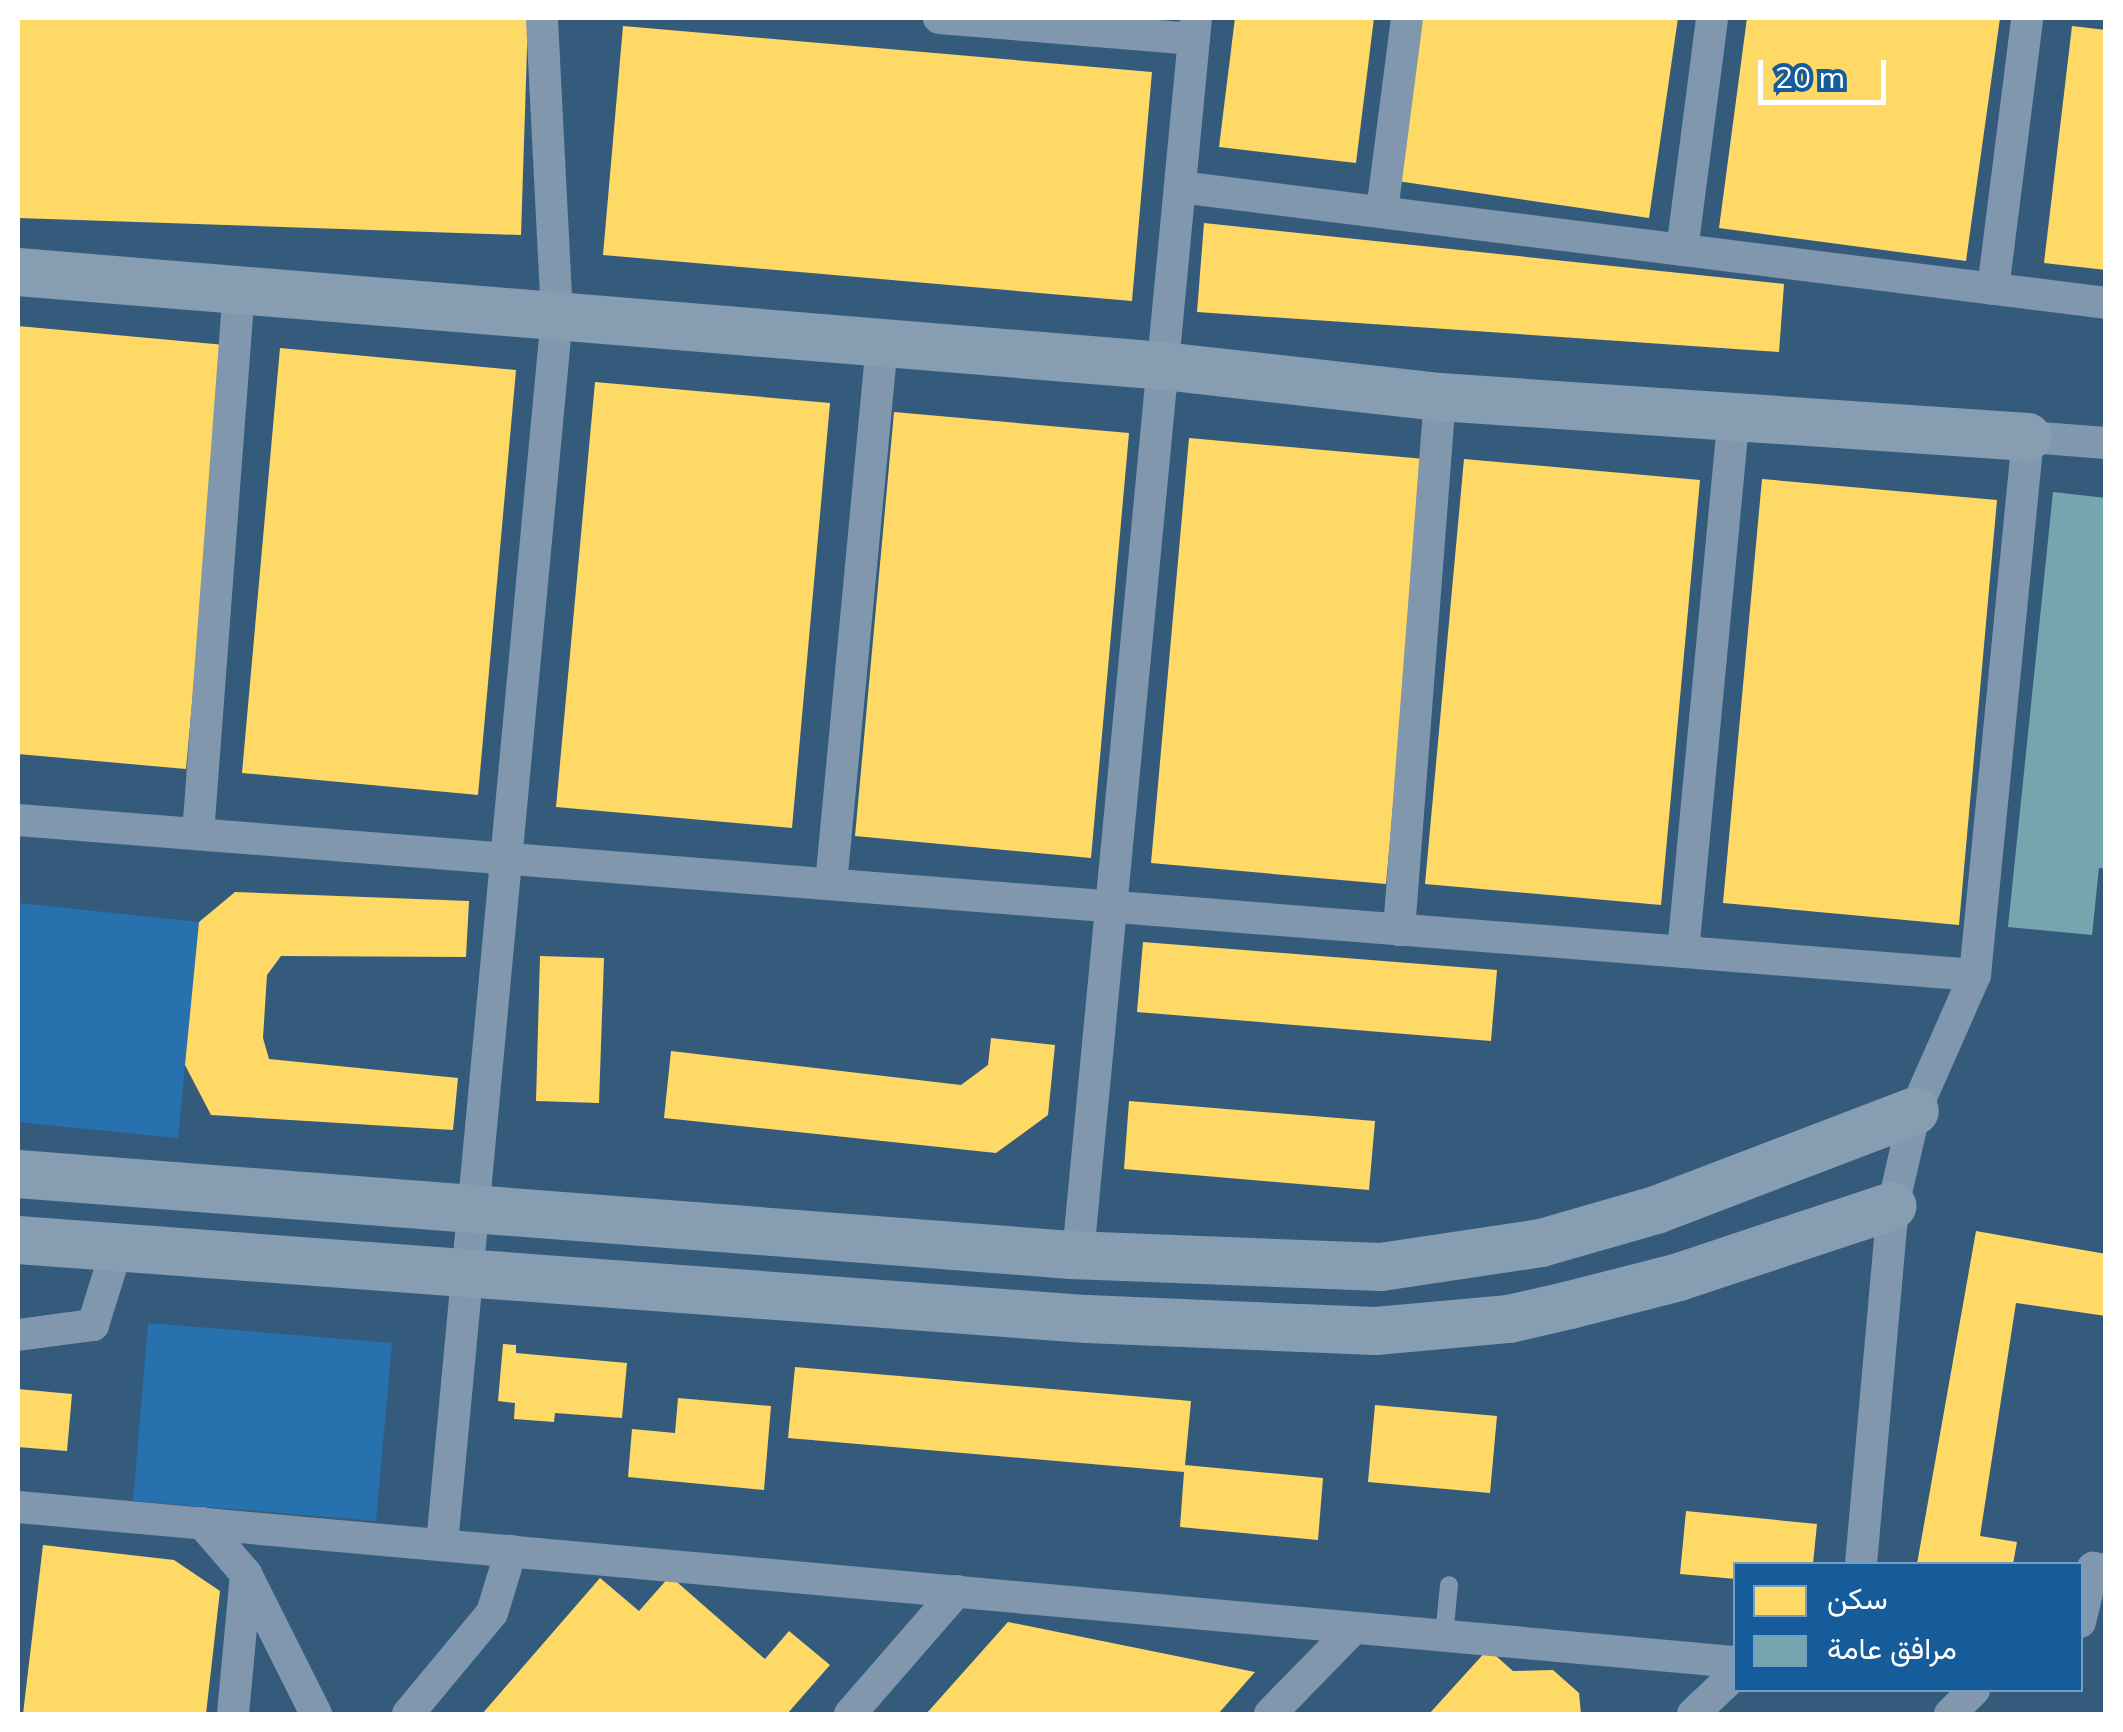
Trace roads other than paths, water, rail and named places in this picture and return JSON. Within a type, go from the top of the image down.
[{"type":"street","points":[[442,1544],[558,316],[542,18]]},
{"type":"street","points":[[939,18],[1195,28],[1078,1254]]},
{"type":"street","points":[[1382,212],[1407,18]]},
{"type":"street","points":[[1682,250],[1712,18]]},
{"type":"street","points":[[1993,289],[2027,18]]},
{"type":"street","points":[[1180,187],[2106,303]]},
{"type":"street","points":[[18,272],[1163,366],[1440,397],[1734,413],[2106,443]]},
{"type":"street","points":[[198,834],[240,290]]},
{"type":"street","points":[[831,884],[882,342]]},
{"type":"street","points":[[1399,930],[1440,397]]},
{"type":"street","points":[[1683,952],[1734,413]]},
{"type":"street","points":[[1860,1562],[1893,1206],[1915,1110],[1975,975],[2028,437]]},
{"type":"street","points":[[18,820],[1975,975]]},
{"type":"street","points":[[18,1174],[473,1212],[1312,1267],[1447,1260],[1656,1210],[1915,1110]]},
{"type":"street","points":[[18,1240],[467,1277],[1087,1319],[1376,1331],[1509,1319],[1570,1305],[1679,1277],[1893,1206]]},
{"type":"street","points":[[18,1335],[93,1324],[117,1248]]},
{"type":"street","points":[[18,1507],[1733,1662]]},
{"type":"street","points":[[202,1523],[246,1574],[316,1714]]},
{"type":"street","points":[[408,1714],[492,1614],[511,1551]]},
{"type":"street","points":[[2083,1610],[2093,1568],[2106,1570]]},
{"type":"street","points":[[233,1714],[246,1574]]},
{"type":"street","points":[[852,1714],[957,1591]]},
{"type":"street","points":[[1270,1714],[1354,1628]]},
{"type":"street","points":[[1693,1714],[1733,1676]]},
{"type":"street","points":[[1950,1714],[1972,1692]]},
{"type":"lane","points":[[1444,1636],[1450,1585]]}]
